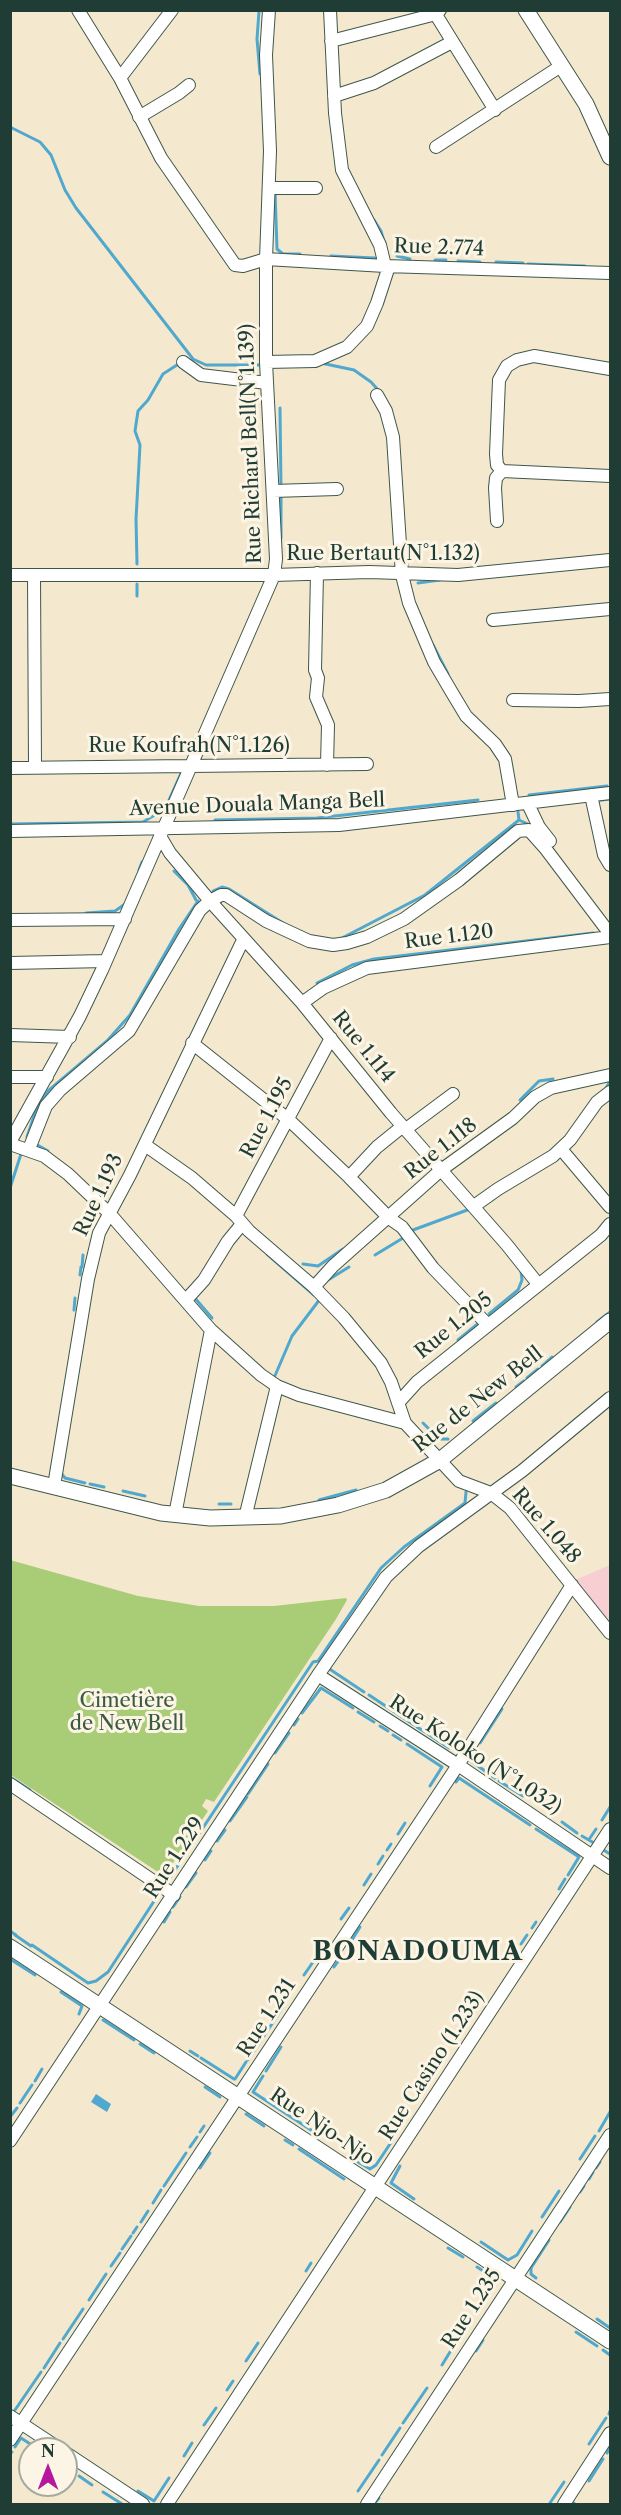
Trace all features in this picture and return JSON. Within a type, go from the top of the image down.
[{"type":"main road","points":[[526,10],[595,120],[610,157]]},
{"type":"main road","name":"Rue de New Bell","points":[[10,1476],[175,1515],[245,1518],[310,1512],[338,1505],[386,1490],[440,1460],[610,1321]]},
{"type":"main road","name":"Rue Njo-Njo","points":[[10,1947],[375,2188],[516,2277],[610,2341]]},
{"type":"street","name":"Rue 2.774","points":[[78,10],[120,78],[160,158],[235,265],[243,266],[266,259],[387,266],[610,273]]},
{"type":"street","points":[[120,78],[172,10]]},
{"type":"street","name":"Rue Richard Bell(N°1.139)","points":[[10,1143],[69,1036],[106,961],[189,765],[274,575],[273,491],[266,362],[266,259],[270,151],[266,55],[268,10]]},
{"type":"street","points":[[266,362],[315,361],[347,347],[367,326],[377,303],[387,266],[380,245],[342,170],[334,96],[330,10]]},
{"type":"street","points":[[331,41],[436,12],[495,110]]},
{"type":"street","points":[[334,96],[374,83],[452,42]]},
{"type":"street","points":[[436,147],[561,66]]},
{"type":"street","points":[[139,117],[189,85]]},
{"type":"street","points":[[269,188],[316,188]]},
{"type":"street","points":[[610,369],[542,357],[517,360],[507,366],[499,380],[496,454],[497,465],[502,471],[610,476]]},
{"type":"street","points":[[183,362],[201,375],[267,383]]},
{"type":"street","points":[[377,395],[386,411],[393,436],[402,574],[412,611],[434,662],[466,716],[495,744],[505,759],[513,805]]},
{"type":"street","points":[[497,521],[496,478],[502,471]]},
{"type":"street","points":[[273,491],[337,489]]},
{"type":"street","name":"Rue Bertaut(N°1.132)","points":[[10,575],[491,573],[610,560]]},
{"type":"street","points":[[317,573],[315,670],[318,678],[316,698],[328,725],[327,765]]},
{"type":"street","points":[[34,575],[35,767]]},
{"type":"street","points":[[493,620],[610,609]]},
{"type":"street","points":[[513,700],[610,699]]},
{"type":"street","name":"Rue Koufrah(N°1.126)","points":[[10,768],[367,764]]},
{"type":"street","name":"Avenue Douala Manga Bell","points":[[10,831],[161,832],[330,825],[610,793]]},
{"type":"street","points":[[591,795],[604,855],[610,865]]},
{"type":"street","points":[[528,804],[539,826],[610,925]]},
{"type":"street","points":[[29,1149],[46,1106],[60,1090],[129,1031],[200,910],[221,895],[226,895],[266,921],[309,941],[333,945],[347,943],[383,930],[404,919],[459,880],[513,835],[529,830],[610,936]]},
{"type":"street","name":"Rue 1.114","points":[[161,832],[170,853],[210,901],[302,1003],[538,1284]]},
{"type":"street","points":[[10,920],[125,920]]},
{"type":"street","name":"Rue 1.120","points":[[302,1003],[323,988],[367,968],[610,936]]},
{"type":"street","name":"Rue 1.193","points":[[54,1486],[88,1279],[99,1233],[145,1145],[243,940]]},
{"type":"street","points":[[10,963],[106,961]]},
{"type":"street","points":[[10,1035],[69,1036]]},
{"type":"street","name":"Rue 1.195","points":[[186,1300],[204,1280],[228,1241],[331,1038]]},
{"type":"street","points":[[192,1043],[289,1120],[350,1176],[389,1218],[402,1227],[433,1268],[487,1324]]},
{"type":"street","name":"Rue 1.118","points":[[314,1287],[333,1266],[441,1170],[513,1118],[543,1092],[610,1076]]},
{"type":"street","points":[[10,1077],[47,1077]]},
{"type":"street","points":[[474,1206],[561,1149],[597,1102],[610,1092]]},
{"type":"street","points":[[350,1176],[366,1158],[404,1127],[453,1094]]},
{"type":"street","points":[[10,1143],[29,1149],[56,1164],[110,1214],[211,1330],[246,1363],[277,1386],[319,1401],[405,1423]]},
{"type":"street","points":[[145,1145],[192,1178],[314,1287],[344,1318],[381,1363],[391,1382],[405,1423]]},
{"type":"street","points":[[561,1149],[610,1207]]},
{"type":"street","name":"Rue 1.205","points":[[398,1403],[417,1382],[600,1235],[610,1224]]},
{"type":"street","points":[[175,1515],[211,1330]]},
{"type":"street","points":[[245,1518],[277,1386]]},
{"type":"street","name":"Rue 1.229","points":[[10,2141],[371,1596],[392,1569],[418,1546],[522,1471],[610,1398]]},
{"type":"street","name":"Rue 1.048","points":[[405,1423],[459,1481],[491,1493],[510,1508],[610,1633]]},
{"type":"street","name":"Rue 1.231","points":[[10,2440],[16,2420],[239,2097],[458,1765],[572,1585]]},
{"type":"street","name":"Rue Koloko (N°1.032)","points":[[318,1676],[458,1765],[610,1868]]},
{"type":"street","points":[[10,1784],[174,1895]]},
{"type":"street","name":"Rue Casino (1.233)","points":[[167,2505],[594,1857],[610,1829]]},
{"type":"street","name":"Rue 1.235","points":[[367,2505],[610,2135]]},
{"type":"street","points":[[16,2420],[42,2437]]},
{"type":"street","points":[[564,2505],[610,2433]]},
{"type":"street","points":[[78,2461],[143,2505]]},
{"type":"shaded area","points":[[610,1565],[610,1624],[575,1580]]},
{"type":"green space","name":"Cimetière de New Bell","points":[[10,1560],[138,1596],[199,1606],[274,1606],[346,1598],[347,1600],[214,1802],[206,1799],[202,1806],[208,1811],[164,1876],[11,1775]]},
{"type":"water","points":[[96,2094],[111,2104],[107,2112],[91,2102]]},
{"type":"waterway","points":[[259,11],[257,39],[260,74]]},
{"type":"waterway","points":[[10,127],[40,142],[51,155],[65,190],[76,208],[193,359],[206,365],[263,365]]},
{"type":"waterway","points":[[275,191],[277,249],[283,254],[300,254]]},
{"type":"waterway","points":[[374,220],[381,231],[388,256]]},
{"type":"waterway","points":[[331,256],[375,258]]},
{"type":"waterway","points":[[397,256],[410,259]]},
{"type":"waterway","points":[[435,260],[446,260]]},
{"type":"waterway","points":[[458,261],[480,262]]},
{"type":"waterway","points":[[496,262],[523,263]]},
{"type":"waterway","points":[[528,264],[585,266]]},
{"type":"waterway","points":[[137,564],[136,519],[140,445],[135,431],[138,411],[148,400],[163,374],[180,363]]},
{"type":"waterway","points":[[321,363],[354,370],[371,382],[380,392]]},
{"type":"waterway","points":[[280,408],[281,488]]},
{"type":"waterway","points":[[281,495],[281,538]]},
{"type":"waterway","points":[[418,583],[440,580]]},
{"type":"waterway","points":[[137,584],[137,596]]},
{"type":"waterway","points":[[433,645],[448,674]]},
{"type":"waterway","points":[[10,824],[143,822],[165,809],[182,771],[179,771]]},
{"type":"waterway","points":[[529,795],[607,786]]},
{"type":"waterway","points":[[594,801],[610,799]]},
{"type":"waterway","points":[[215,820],[317,818],[478,800]]},
{"type":"waterway","points":[[518,812],[519,820]]},
{"type":"waterway","points":[[519,820],[532,826]]},
{"type":"waterway","points":[[342,938],[425,895],[519,820]]},
{"type":"waterway","points":[[139,870],[142,862]]},
{"type":"waterway","points":[[174,871],[188,885],[196,900]]},
{"type":"waterway","points":[[213,891],[222,887],[229,889],[283,923]]},
{"type":"waterway","points":[[27,1137],[36,1110],[48,1091],[107,1041],[130,1015],[179,929],[198,901]]},
{"type":"waterway","points":[[86,913],[115,911],[125,904]]},
{"type":"waterway","points":[[317,983],[352,965],[374,959],[593,933]]},
{"type":"waterway","points":[[520,1100],[539,1081],[553,1079]]},
{"type":"waterway","points":[[605,1090],[610,1081]]},
{"type":"waterway","points":[[34,1143],[48,1151]]},
{"type":"waterway","points":[[10,1188],[21,1154]]},
{"type":"waterway","points":[[413,1230],[470,1209]]},
{"type":"waterway","points":[[375,1255],[403,1238]]},
{"type":"waterway","points":[[303,1264],[318,1266],[343,1249]]},
{"type":"waterway","points":[[267,1254],[314,1295]]},
{"type":"waterway","points":[[82,1267],[83,1255]]},
{"type":"waterway","points":[[80,1275],[81,1267]]},
{"type":"waterway","points":[[328,1280],[349,1267]]},
{"type":"waterway","points":[[489,1314],[518,1290],[522,1280],[521,1271]]},
{"type":"waterway","points":[[194,1297],[212,1318]]},
{"type":"waterway","points":[[74,1310],[75,1298]]},
{"type":"waterway","points":[[274,1378],[292,1336],[320,1299]]},
{"type":"waterway","points":[[597,1322],[610,1312]]},
{"type":"waterway","points":[[458,1340],[480,1322]]},
{"type":"waterway","points":[[542,1366],[552,1357]]},
{"type":"waterway","points":[[527,1378],[538,1369]]},
{"type":"waterway","points":[[516,1387],[524,1381]]},
{"type":"waterway","points":[[473,1421],[496,1403]]},
{"type":"waterway","points":[[423,1423],[439,1439],[448,1439]]},
{"type":"waterway","points":[[61,1473],[65,1478],[85,1483]]},
{"type":"waterway","points":[[90,1484],[104,1487]]},
{"type":"waterway","points":[[319,1500],[356,1490]]},
{"type":"waterway","points":[[123,1491],[145,1496]]},
{"type":"waterway","points":[[157,1876],[167,1882],[313,1662],[318,1661],[381,1568],[404,1547],[465,1503],[466,1492]]},
{"type":"waterway","points":[[219,1504],[231,1504]]},
{"type":"waterway","points":[[328,1668],[364,1692]]},
{"type":"waterway","points":[[302,1713],[321,1688],[353,1708]]},
{"type":"waterway","points":[[369,1695],[414,1725]]},
{"type":"waterway","points":[[480,1743],[502,1709]]},
{"type":"waterway","points":[[358,1712],[374,1722]]},
{"type":"waterway","points":[[294,1725],[298,1719]]},
{"type":"waterway","points":[[380,1726],[388,1731]]},
{"type":"waterway","points":[[417,1727],[425,1732]]},
{"type":"waterway","points":[[275,1753],[289,1733]]},
{"type":"waterway","points":[[428,1734],[449,1748]]},
{"type":"waterway","points":[[393,1735],[401,1740]]},
{"type":"waterway","points":[[407,1744],[442,1767],[430,1786]]},
{"type":"waterway","points":[[468,1759],[495,1778]]},
{"type":"waterway","points":[[248,1794],[268,1764]]},
{"type":"waterway","points":[[10,1777],[30,1790]]},
{"type":"waterway","points":[[456,1782],[459,1778],[530,1825]]},
{"type":"waterway","points":[[499,1781],[523,1796]]},
{"type":"waterway","points":[[230,1821],[247,1797]]},
{"type":"waterway","points":[[602,1820],[610,1807]]},
{"type":"waterway","points":[[562,1822],[577,1833]]},
{"type":"waterway","points":[[398,1834],[405,1823]]},
{"type":"waterway","points":[[536,1829],[579,1857],[568,1875]]},
{"type":"waterway","points":[[590,1838],[596,1829]]},
{"type":"waterway","points":[[217,1841],[225,1830]]},
{"type":"waterway","points":[[582,1836],[594,1843]]},
{"type":"waterway","points":[[387,1850],[391,1844]]},
{"type":"waterway","points":[[602,1849],[610,1854]]},
{"type":"waterway","points":[[205,1860],[211,1851]]},
{"type":"waterway","points":[[378,1864],[383,1856]]},
{"type":"waterway","points":[[186,1887],[196,1873]]},
{"type":"waterway","points":[[364,1885],[371,1874]]},
{"type":"waterway","points":[[559,1889],[565,1879]]},
{"type":"waterway","points":[[32,1945],[88,1983],[96,1981],[108,1972],[159,1891]]},
{"type":"waterway","points":[[173,1907],[180,1897]]},
{"type":"waterway","points":[[341,1919],[349,1908]]},
{"type":"waterway","points":[[164,1922],[170,1912]]},
{"type":"waterway","points":[[532,1928],[536,1922]]},
{"type":"waterway","points":[[350,1943],[360,1927]]},
{"type":"waterway","points":[[10,1931],[16,1935]]},
{"type":"waterway","points":[[15,1935],[31,1946]]},
{"type":"waterway","points":[[521,1944],[527,1935]]},
{"type":"waterway","points":[[318,1955],[324,1946]]},
{"type":"waterway","points":[[10,1959],[35,1975]]},
{"type":"waterway","points":[[334,1967],[339,1960]]},
{"type":"waterway","points":[[304,1975],[313,1962]]},
{"type":"waterway","points":[[61,1992],[82,2006],[79,2014]]},
{"type":"waterway","points":[[264,2036],[283,2007]]},
{"type":"waterway","points":[[103,2020],[134,2040]]},
{"type":"waterway","points":[[248,2060],[261,2041]]},
{"type":"waterway","points":[[140,2044],[154,2053]]},
{"type":"waterway","points":[[266,2071],[281,2047]]},
{"type":"waterway","points":[[190,2051],[198,2056]]},
{"type":"waterway","points":[[201,2058],[234,2079]]},
{"type":"waterway","points":[[235,2079],[246,2062]]},
{"type":"waterway","points":[[35,2081],[42,2069]]},
{"type":"waterway","points":[[263,2076],[253,2092],[311,2130]]},
{"type":"waterway","points":[[20,2103],[32,2085]]},
{"type":"waterway","points":[[205,2087],[220,2097]]},
{"type":"waterway","points":[[10,2117],[17,2108]]},
{"type":"waterway","points":[[599,2131],[610,2112]]},
{"type":"waterway","points":[[246,2114],[264,2126]]},
{"type":"waterway","points":[[200,2132],[204,2126]]},
{"type":"waterway","points":[[580,2159],[595,2136]]},
{"type":"waterway","points":[[190,2147],[197,2137]]},
{"type":"waterway","points":[[358,2162],[370,2169],[376,2165],[394,2138]]},
{"type":"waterway","points":[[285,2140],[293,2145]]},
{"type":"waterway","points":[[299,2149],[344,2179]]},
{"type":"waterway","points":[[164,2186],[186,2153]]},
{"type":"waterway","points":[[200,2168],[210,2153]]},
{"type":"waterway","points":[[596,2168],[600,2162]]},
{"type":"waterway","points":[[400,2166],[391,2183],[414,2199]]},
{"type":"waterway","points":[[589,2179],[593,2172]]},
{"type":"waterway","points":[[580,2192],[584,2186]]},
{"type":"waterway","points":[[153,2203],[161,2190]]},
{"type":"waterway","points":[[542,2217],[559,2191]]},
{"type":"waterway","points":[[560,2222],[570,2207]]},
{"type":"waterway","points":[[141,2222],[148,2211]]},
{"type":"waterway","points":[[133,2233],[137,2227]]},
{"type":"waterway","points":[[481,2242],[508,2260],[517,2255],[532,2231]]},
{"type":"waterway","points":[[122,2249],[131,2236]]},
{"type":"waterway","points":[[536,2278],[531,2274],[531,2268],[549,2240]]},
{"type":"waterway","points":[[448,2248],[463,2257]]},
{"type":"waterway","points":[[111,2266],[120,2253]]},
{"type":"waterway","points":[[306,2271],[311,2263]]},
{"type":"waterway","points":[[477,2267],[485,2272]]},
{"type":"waterway","points":[[89,2300],[106,2274]]},
{"type":"waterway","points":[[63,2339],[83,2309]]},
{"type":"waterway","points":[[597,2319],[610,2328]]},
{"type":"waterway","points":[[576,2332],[597,2346]]},
{"type":"waterway","points":[[455,2345],[462,2335]]},
{"type":"waterway","points":[[476,2351],[483,2340]]},
{"type":"waterway","points":[[44,2368],[60,2343]]},
{"type":"waterway","points":[[246,2361],[258,2343]]},
{"type":"waterway","points":[[603,2350],[610,2355]]},
{"type":"waterway","points":[[442,2365],[450,2352]]},
{"type":"waterway","points":[[15,2410],[41,2372]]},
{"type":"waterway","points":[[227,2390],[233,2381]]},
{"type":"waterway","points":[[403,2423],[427,2388]]},
{"type":"waterway","points":[[204,2425],[216,2408]]},
{"type":"waterway","points":[[589,2444],[606,2418]]},
{"type":"waterway","points":[[382,2455],[400,2428]]},
{"type":"waterway","points":[[15,2447],[18,2442]]},
{"type":"waterway","points":[[184,2456],[192,2443]]},
{"type":"waterway","points":[[607,2453],[610,2447]]},
{"type":"waterway","points":[[589,2481],[603,2459]]},
{"type":"waterway","points":[[358,2491],[379,2460]]},
{"type":"waterway","points":[[79,2476],[92,2485]]},
{"type":"waterway","points":[[138,2491],[154,2501],[169,2478]]},
{"type":"waterway","points":[[550,2503],[564,2482]]},
{"type":"waterway","points":[[103,2492],[122,2504]]},
{"type":"waterway","points":[[374,2504],[379,2498]]},
{"type":"district","name":"BONADOUMA","points":[[418,1952]]}]
